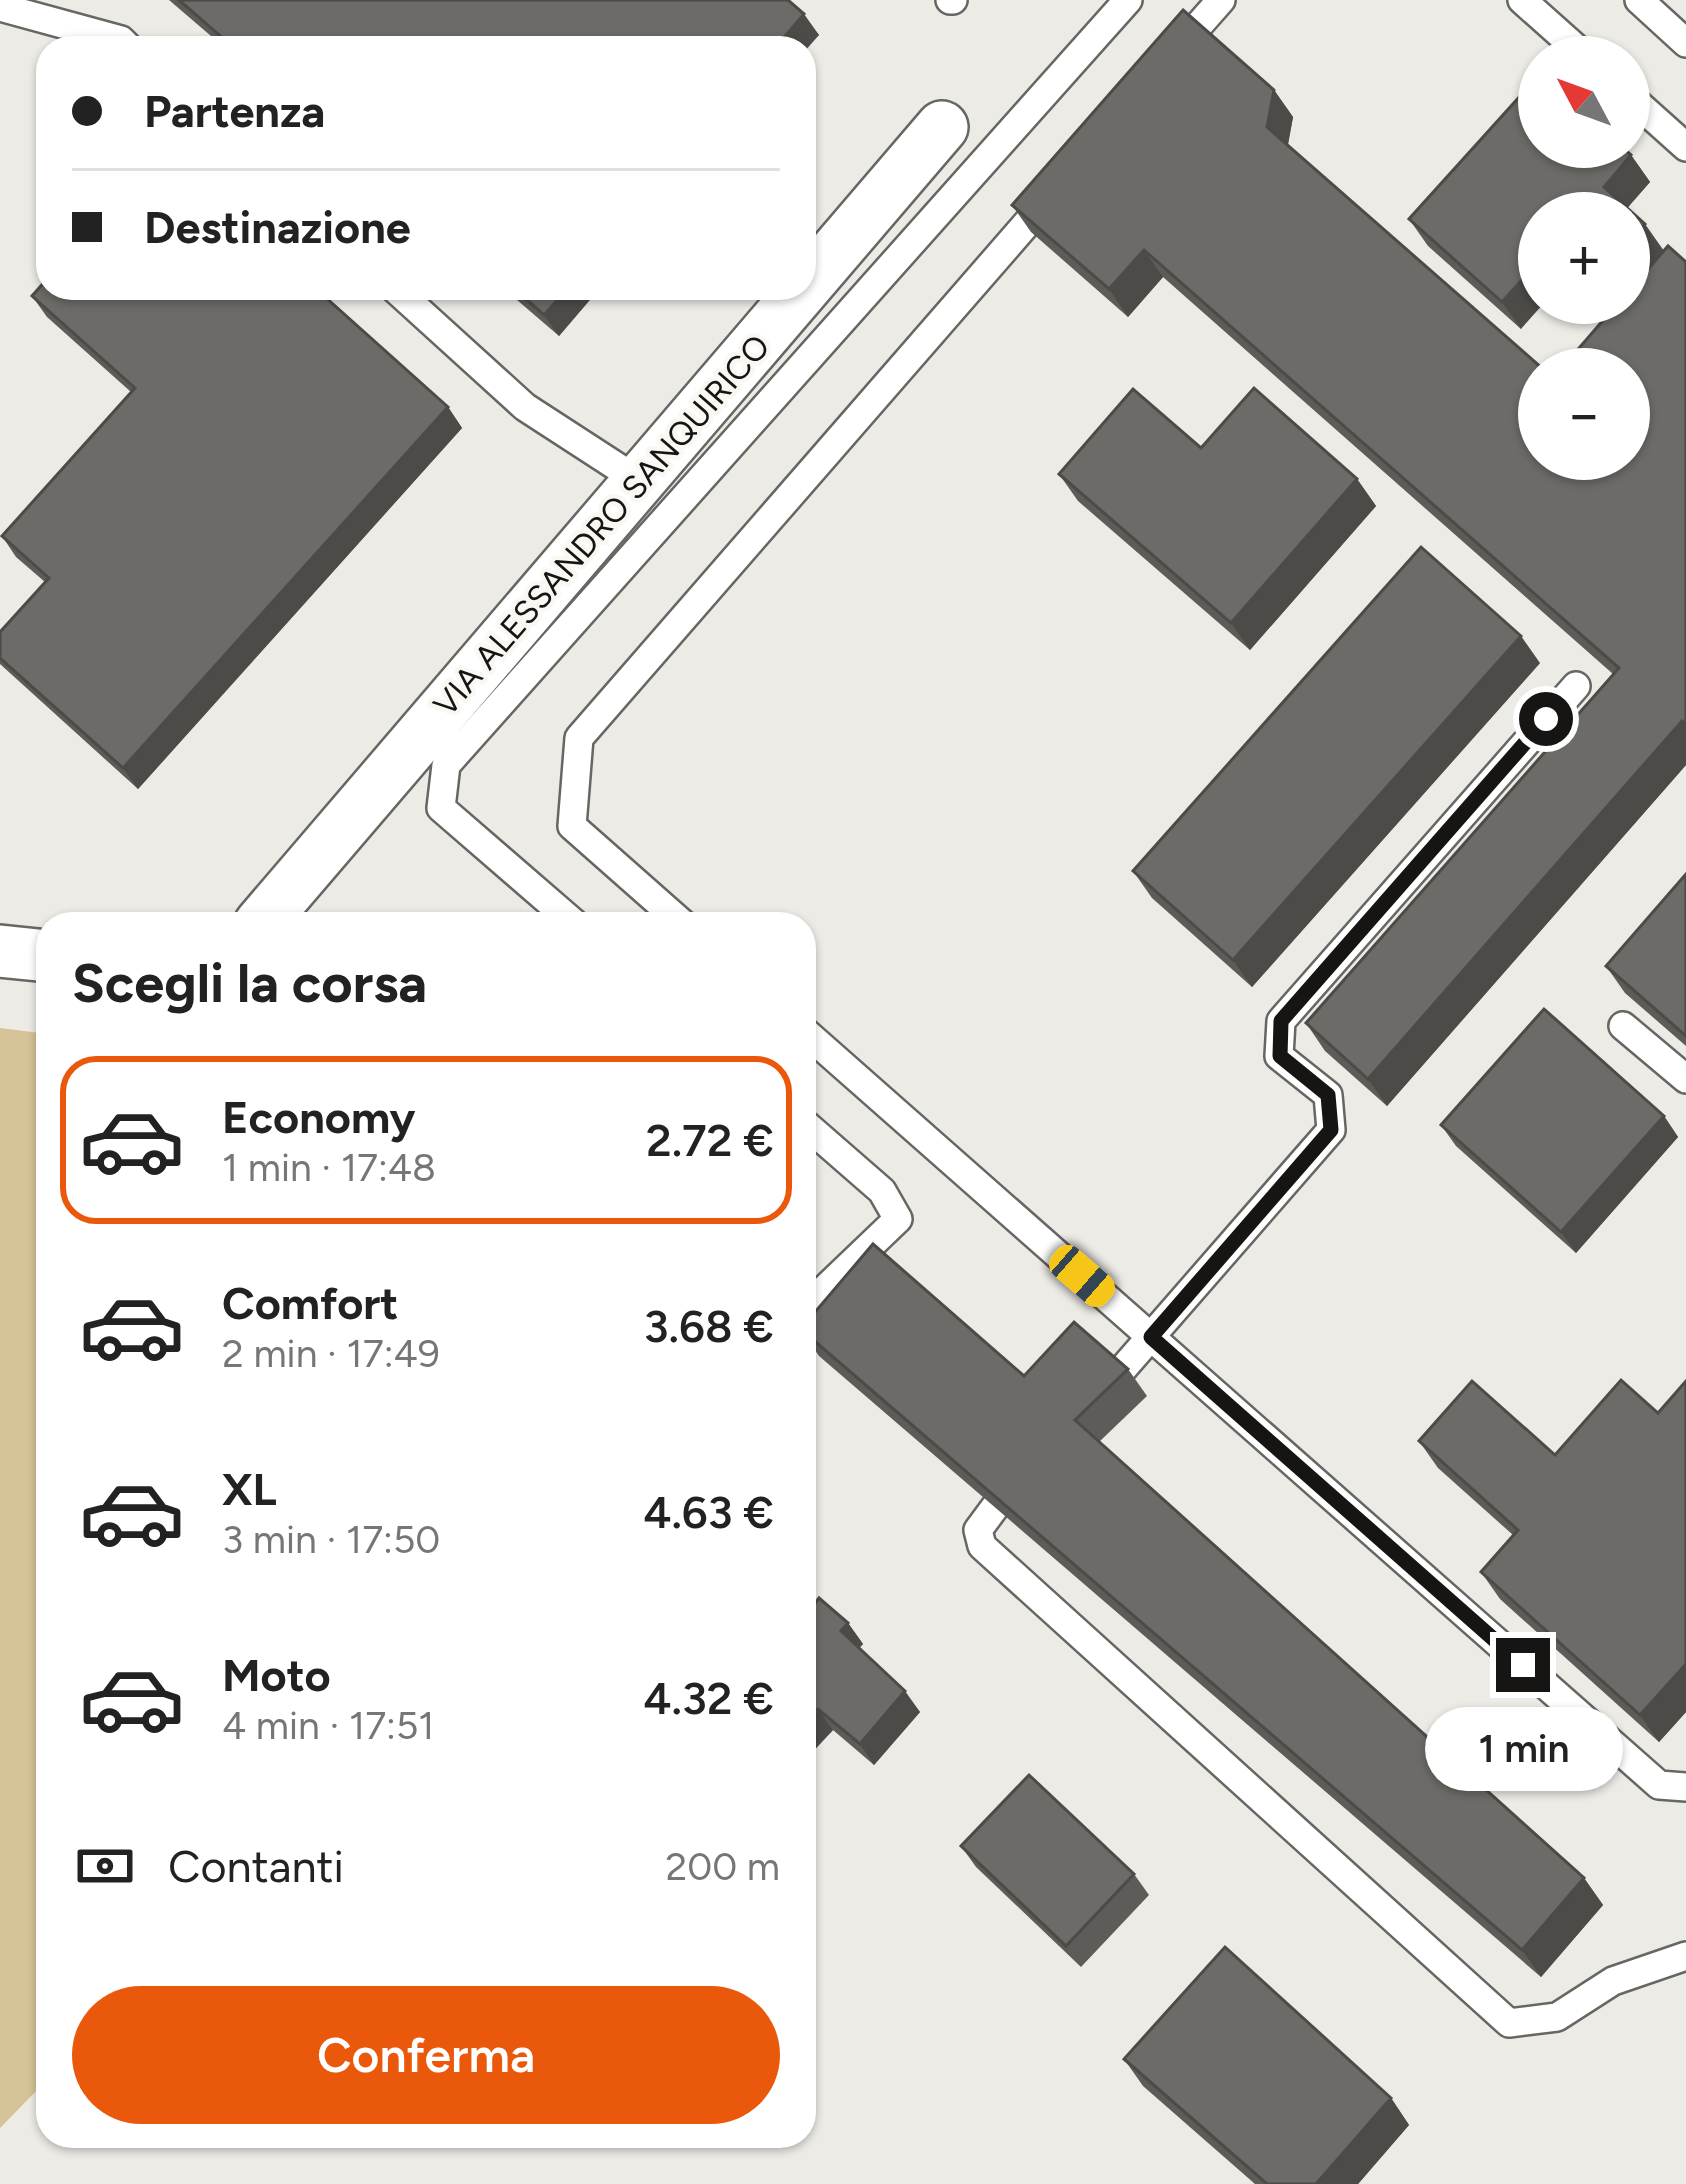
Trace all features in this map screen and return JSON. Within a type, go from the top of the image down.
[{"type":"street","name":"VIA ALESSANDRO SANQUIRICO","points":[[816,274],[942,127]]},
{"type":"street","name":"VIA ALESSANDRO SANQUIRICO","points":[[270,912],[794,300]]},
{"type":"street","points":[[0,952],[36,955]]},
{"type":"lane","points":[[561,912],[442,808],[446,765],[1129,0]]},
{"type":"lane","points":[[1158,72],[1221,0]]},
{"type":"lane","points":[[1522,0],[1562,36]]},
{"type":"lane","points":[[1639,0],[1686,43]]},
{"type":"lane","points":[[0,7],[106,36]]},
{"type":"lane","points":[[1650,115],[1686,147]]},
{"type":"lane","points":[[669,912],[572,826],[580,738],[1064,180]]},
{"type":"lane","points":[[407,300],[525,407],[639,481]]},
{"type":"lane","points":[[1120,1372],[1331,1130],[1328,1095],[1280,1056],[1281,1021],[1576,686]]},
{"type":"lane","points":[[1623,1026],[1686,1079]]},
{"type":"lane","points":[[816,1041],[1659,1785],[1686,1787]]},
{"type":"lane","points":[[816,1133],[883,1191],[898,1219],[816,1298]]},
{"type":"lane","points":[[995,1508],[978,1530],[982,1546],[1509,2023],[1557,2017],[1613,1981],[1686,1956]]},
{"type":"shaded area","points":[[0,1028],[36,1032],[36,2091],[0,2128]]},
{"type":"building","points":[[179,0],[788,0],[804,14],[785,36],[220,36]]},
{"type":"building","points":[[1183,10],[1274,90],[1267,127],[1519,348],[1518,480],[1650,480],[1650,348],[1579,348],[1600,324],[1650,324],[1650,267],[1668,246],[1686,262],[1686,724],[1682,721],[1368,1079],[1306,1023],[1619,668],[1144,250],[1109,289],[1012,205]]},
{"type":"building","points":[[1518,98],[1518,168],[1620,168],[1604,187],[1610,192],[1518,192],[1518,284],[1502,302],[1409,219]]},
{"type":"building","points":[[36,300],[328,300],[448,407],[123,768],[0,658],[0,632],[49,578],[2,536],[135,388]]},
{"type":"building","points":[[527,300],[557,300],[544,315]]},
{"type":"building","points":[[1254,388],[1357,479],[1231,623],[1059,474],[1133,389],[1201,448]]},
{"type":"building","points":[[1421,547],[1521,636],[1233,960],[1133,871]]},
{"type":"building","points":[[1686,874],[1686,1036],[1606,966]]},
{"type":"building","points":[[1544,1009],[1664,1116],[1561,1232],[1441,1125]]},
{"type":"building","points":[[873,1244],[1024,1376],[1074,1322],[1128,1369],[1075,1420],[1584,1878],[1522,1950],[816,1342],[816,1311]]},
{"type":"building","points":[[1621,1380],[1658,1413],[1686,1381],[1686,1664],[1640,1715],[1481,1572],[1518,1530],[1419,1441],[1472,1381],[1555,1455]]},
{"type":"building","points":[[819,1598],[848,1623],[841,1631],[905,1691],[860,1744],[818,1709]]},
{"type":"building","points":[[1029,1775],[1134,1874],[1066,1946],[961,1846]]},
{"type":"building","points":[[1225,1947],[1391,2098],[1316,2184],[1267,2184],[1124,2059]]},
{"type":"route","points":[[1523,1665],[1151,1337],[1331,1130],[1328,1095],[1280,1056],[1281,1021],[1546,719]]}]
